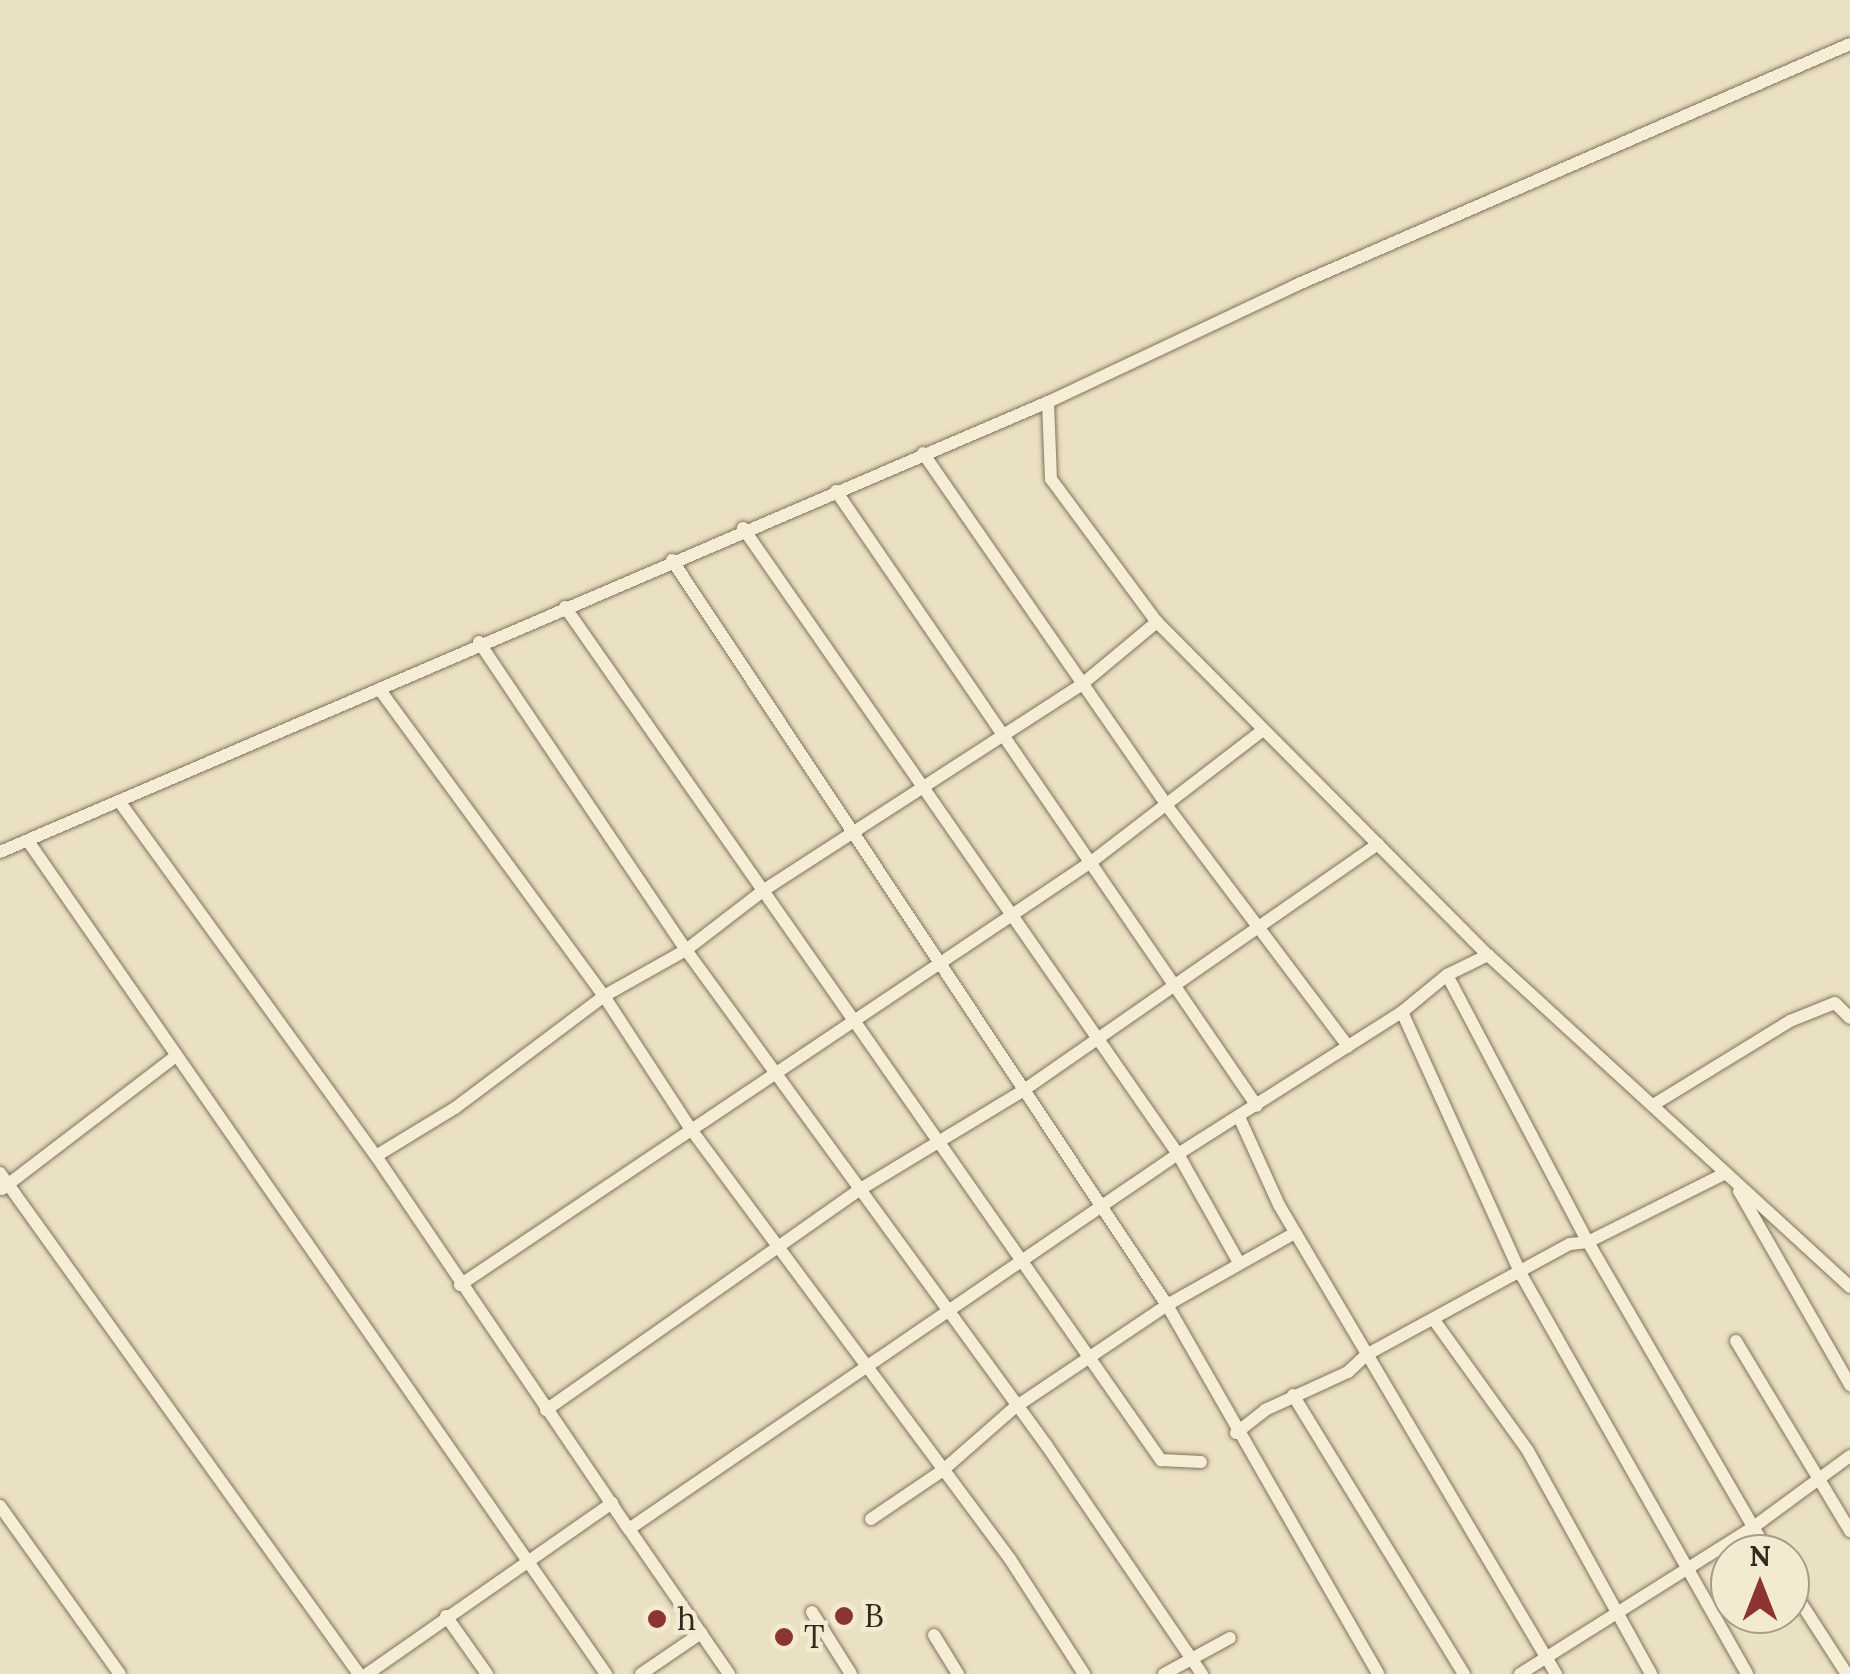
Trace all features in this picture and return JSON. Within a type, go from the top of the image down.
[{"type":"street","points":[[0,852],[380,690],[479,642],[744,528],[1048,402],[1294,286],[1850,44]]},
{"type":"street","points":[[1048,402],[1051,478],[1157,622],[1488,955],[1850,1287]]},
{"type":"street","points":[[923,453],[1166,806],[1348,1046]]},
{"type":"street","points":[[836,492],[1178,985],[1257,1106]]},
{"type":"street","points":[[744,528],[1178,1154],[1238,1261]]},
{"type":"street","points":[[672,560],[857,830],[939,961],[1104,1207],[1166,1305],[1236,1433],[1378,1674]]},
{"type":"street","points":[[565,606],[1161,1460],[1200,1462]]},
{"type":"street","points":[[376,1156],[486,1086],[604,996],[686,950],[764,890],[1081,684],[1157,622]]},
{"type":"street","points":[[479,642],[686,950],[1202,1674]]},
{"type":"street","points":[[380,690],[604,996],[690,1128],[868,1368],[1084,1674]]},
{"type":"street","points":[[460,1285],[1008,913],[1090,862],[1263,730]]},
{"type":"street","points":[[120,801],[376,1156],[460,1285],[729,1674]]},
{"type":"street","points":[[28,841],[606,1674]]},
{"type":"street","points":[[546,1410],[781,1249],[859,1190],[1024,1090],[1378,844]]},
{"type":"street","points":[[629,1528],[1178,1154],[1402,1012],[1446,975],[1488,955]]},
{"type":"street","points":[[1446,975],[1588,1242],[1756,1534]]},
{"type":"street","points":[[1653,1105],[1790,1021],[1835,1003],[1850,1018]]},
{"type":"street","points":[[1402,1012],[1522,1276],[1691,1565],[1748,1674]]},
{"type":"street","points":[[4,1188],[176,1056]]},
{"type":"street","points":[[1240,1118],[1295,1233],[1556,1674]]},
{"type":"street","points":[[0,1173],[4,1188],[104,1312],[363,1674],[612,1503]]},
{"type":"street","points":[[1236,1433],[1294,1395],[1348,1372],[1366,1355],[1522,1276],[1570,1244],[1588,1242],[1730,1176]]},
{"type":"street","points":[[1730,1176],[1850,1385]]},
{"type":"street","points":[[871,1519],[942,1471],[1014,1408],[1093,1361],[1166,1305],[1238,1261],[1295,1233]]},
{"type":"street","points":[[1434,1320],[1528,1451],[1651,1674]]},
{"type":"street","points":[[1736,1341],[1850,1531]]},
{"type":"street","points":[[1294,1395],[1464,1674]]},
{"type":"street","points":[[1520,1674],[1752,1528],[1850,1456]]},
{"type":"street","points":[[0,1506],[120,1674]]},
{"type":"street","points":[[812,1612],[851,1674]]},
{"type":"street","points":[[446,1616],[487,1674]]},
{"type":"street","points":[[1810,1616],[1848,1674]]},
{"type":"street","points":[[642,1674],[702,1634]]},
{"type":"street","points":[[934,1634],[958,1674]]},
{"type":"street","points":[[1164,1674],[1230,1638]]},
{"type":"place","name":"B","points":[[844,1616]]},
{"type":"place","name":"h","points":[[657,1619]]},
{"type":"place","name":"T","points":[[784,1637]]}]
